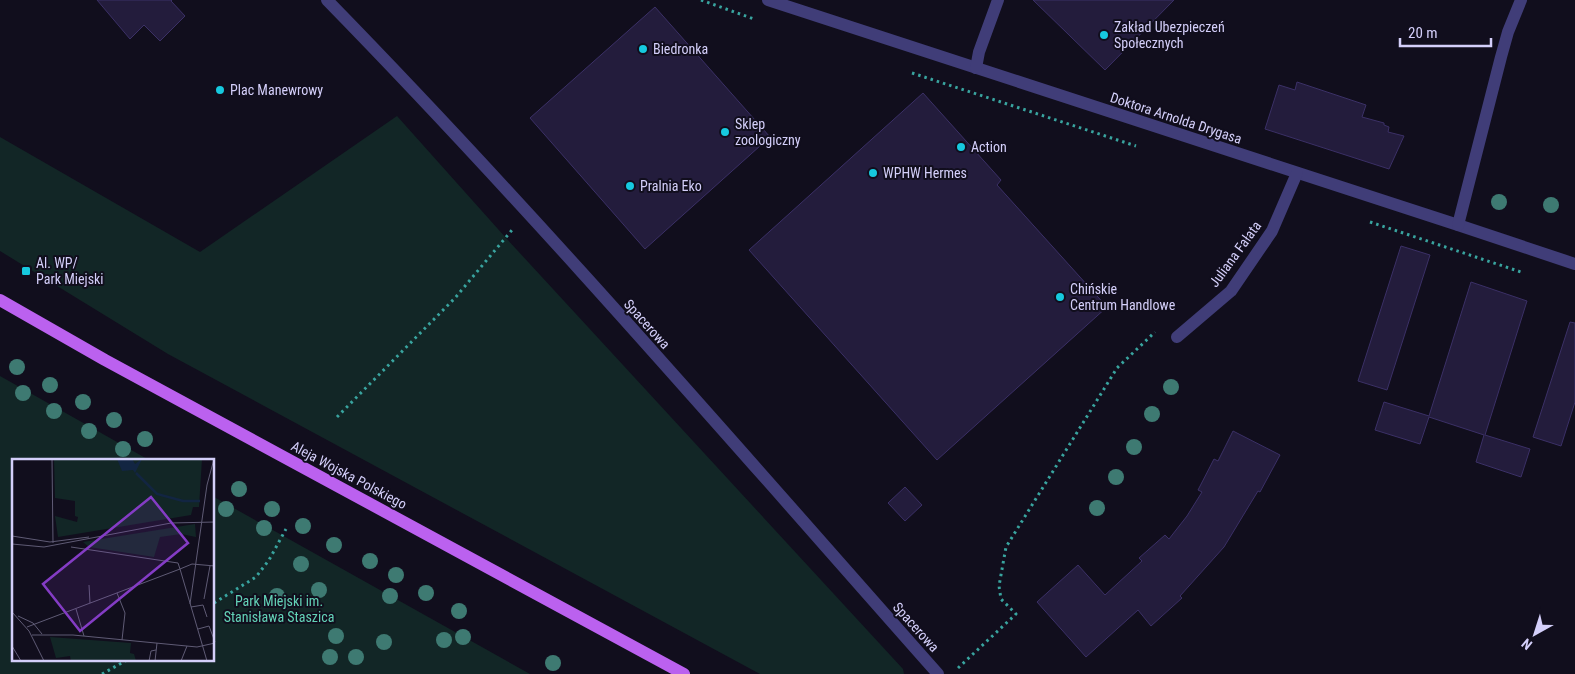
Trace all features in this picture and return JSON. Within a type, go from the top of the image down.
[{"type":"main road","name":"Aleja Wojska Polskiego","points":[[0,300],[114,365],[684,674]]},
{"type":"street","name":"Spacerowa","points":[[327,0],[415,90],[528,211],[938,674]]},
{"type":"street","name":"Doktora Arnolda Drygasa","points":[[768,0],[1458,224],[1575,264]]},
{"type":"street","points":[[976,68],[979,52],[998,0]]},
{"type":"street","points":[[1458,224],[1508,32],[1522,0]]},
{"type":"street","name":"Juliana Fałata","points":[[1177,337],[1231,290],[1272,231],[1297,173]]},
{"type":"path","points":[[337,417],[456,298],[528,211]]},
{"type":"path","points":[[952,674],[1016,614],[1001,599],[999,586],[1006,546],[1117,368],[1161,327]]},
{"type":"path","points":[[215,603],[256,577],[270,560],[286,529]]},
{"type":"path","points":[[102,674],[123,662]]},
{"type":"green space","points":[[397,116],[506,238],[903,669],[904,674],[760,674],[168,354],[0,251],[0,137],[200,252]]},
{"type":"green space","name":"Park Miejski im. Stanisława Staszica","points":[[0,376],[147,459],[12,459],[12,662],[215,662],[215,498],[530,674],[0,674]]},
{"type":"building","points":[[97,0],[172,0],[185,16],[160,41],[144,25],[130,39]]},
{"type":"building","name":"Zakład Ubezpieczeń Społecznych","points":[[1033,0],[1174,0],[1105,70]]},
{"type":"building","points":[[655,7],[770,137],[645,249],[530,118]]},
{"type":"building","points":[[1297,82],[1366,105],[1362,117],[1384,123],[1384,125],[1389,127],[1388,132],[1404,136],[1389,169],[1265,129],[1279,85],[1295,90]]},
{"type":"building","points":[[923,93],[1001,180],[997,185],[1107,307],[937,460],[749,250]]},
{"type":"building","points":[[1401,246],[1430,255],[1387,390],[1358,381]]},
{"type":"building","points":[[1471,282],[1527,301],[1485,435],[1530,449],[1521,477],[1476,462],[1484,435],[1429,417],[1420,444],[1375,430],[1384,402],[1429,416]]},
{"type":"building","points":[[1570,322],[1575,323],[1575,402],[1561,446],[1533,437]]},
{"type":"building","points":[[1233,431],[1280,455],[1260,492],[1258,491],[1224,547],[1180,596],[1182,598],[1151,626],[1138,610],[1086,657],[1037,602],[1078,565],[1105,595],[1142,561],[1139,558],[1165,535],[1169,539],[1187,516],[1202,492],[1198,490],[1214,459],[1218,461]]},
{"type":"building","points":[[905,487],[922,505],[905,521],[888,503]]},
{"type":"place","name":"Zakład Ubezpieczeń Społecznych","points":[[1104,35]]},
{"type":"place","name":"Biedronka","points":[[643,49]]},
{"type":"place","name":"Plac Manewrowy","points":[[220,90]]},
{"type":"place","name":"Sklep zoologiczny","points":[[725,132]]},
{"type":"place","name":"Action","points":[[961,147]]},
{"type":"place","name":"WPHW Hermes","points":[[873,173]]},
{"type":"place","name":"Pralnia Eko","points":[[630,186]]},
{"type":"place","name":"Al. WP/ Park Miejski","points":[[26,271]]},
{"type":"place","name":"Chińskie Centrum Handlowe","points":[[1060,297]]}]
